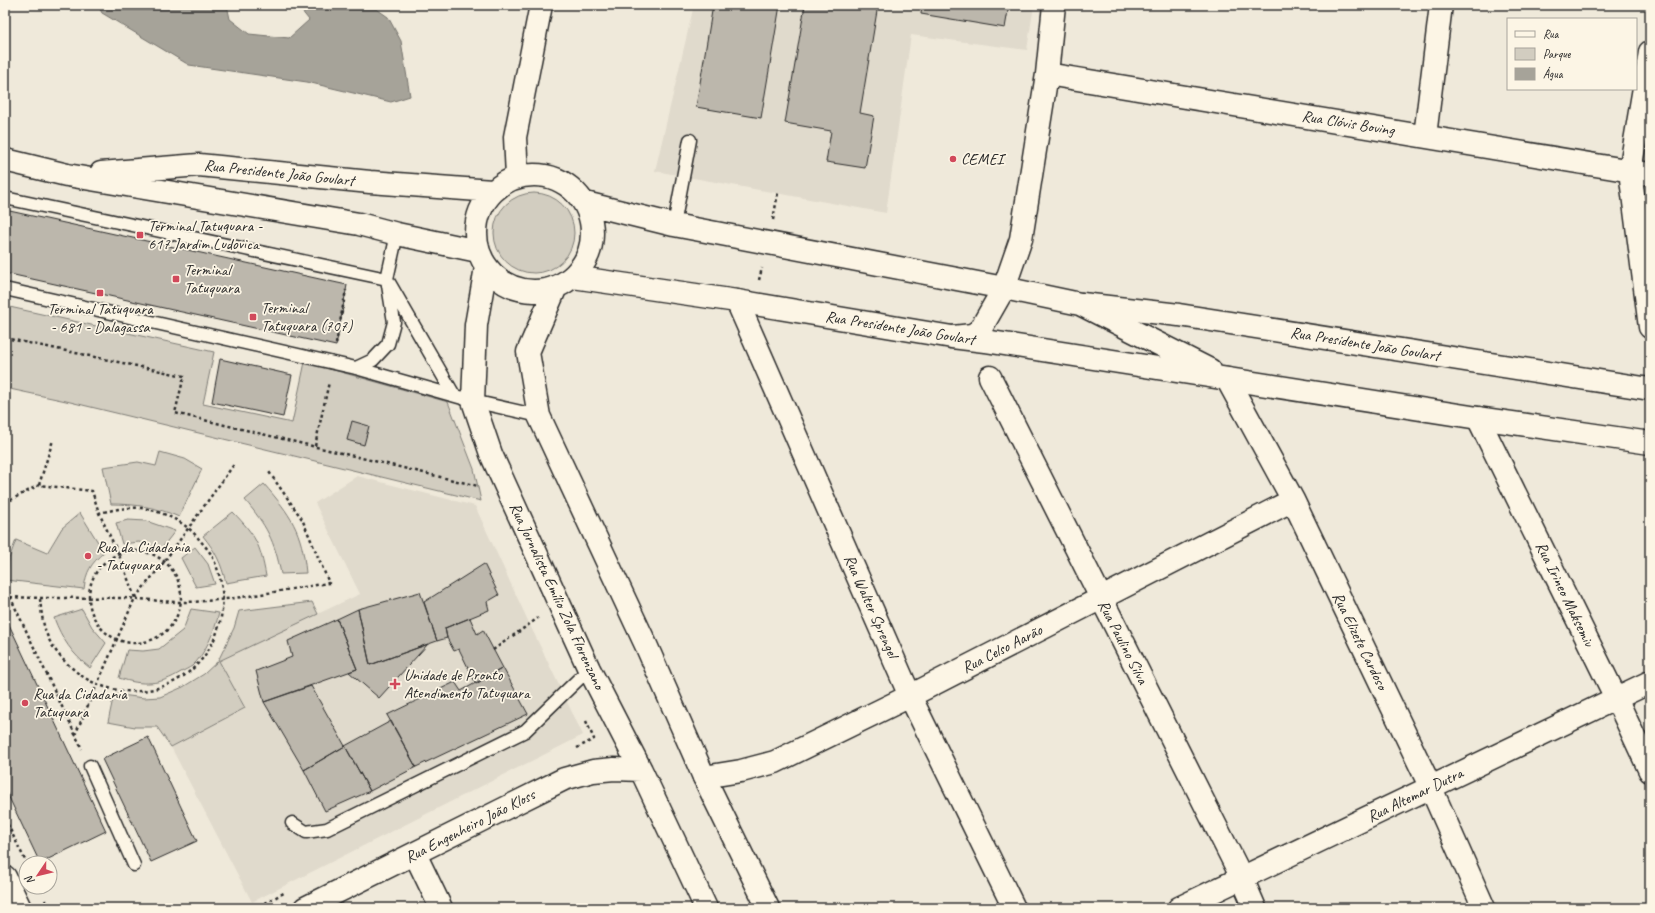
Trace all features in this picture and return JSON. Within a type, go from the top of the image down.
[{"type":"street","points":[[517,176],[515,137],[541,5]]},
{"type":"street","points":[[952,338],[972,335],[980,330],[1004,288],[1021,239],[1047,74],[1054,5]]},
{"type":"street","points":[[1425,136],[1441,5]]},
{"type":"street","points":[[1650,52],[1640,172],[1650,327]]},
{"type":"street","name":"Rua Clóvis Boving","points":[[1047,74],[1640,172]]},
{"type":"street","name":"Rua Presidente João Goulart","points":[[5,160],[67,176],[359,224],[482,259],[500,281],[518,289],[537,292],[564,282],[737,301],[952,338],[985,341],[1478,418],[1650,443]]},
{"type":"street","name":"Rua Presidente João Goulart","points":[[67,176],[199,165],[370,182],[492,191]]},
{"type":"street","points":[[482,259],[475,235],[477,219],[482,204],[492,191],[517,176],[536,174],[555,178],[572,188],[585,203],[592,222],[592,242],[586,261],[564,282],[528,352],[539,416],[646,645],[704,777],[768,908]]},
{"type":"street","name":"Rua Presidente João Goulart","points":[[585,203],[674,225],[1080,304],[1179,315],[1650,389]]},
{"type":"street","name":"Rua Jornalista Emílio Zola Florenzano","points":[[482,259],[476,325],[463,398],[491,454],[590,669],[641,770],[706,908]]},
{"type":"street","name":"Rua Walter Sprengel","points":[[737,301],[910,696],[1014,908]]},
{"type":"street","name":"Rua Presidente João Goulart","points":[[1080,304],[1227,379]]},
{"type":"street","name":"Rua Paulino Silva","points":[[990,377],[1242,878],[1255,908]]},
{"type":"street","name":"Rua Elizete Cardoso","points":[[1227,379],[1293,500],[1431,788],[1484,908]]},
{"type":"street","name":"Rua Irineo Maksemiv","points":[[1478,418],[1616,698],[1650,771]]},
{"type":"street","name":"Rua Celso Aarão","points":[[704,777],[741,771],[775,762],[910,696],[1293,500]]},
{"type":"street","name":"Rua Altemar Dutra","points":[[1179,908],[1650,682]]},
{"type":"street","name":"Rua Engenheiro João Kloss","points":[[305,908],[564,779],[593,771],[614,769],[641,770]]},
{"type":"street","points":[[414,854],[440,908]]},
{"type":"street","points":[[5,877],[20,908]]},
{"type":"lane","points":[[674,225],[690,140]]},
{"type":"lane","points":[[5,198],[387,279],[463,398]]},
{"type":"lane","points":[[356,368],[373,360],[388,344],[394,322],[387,279],[397,234]]},
{"type":"lane","points":[[5,289],[333,362],[463,398],[539,416]]},
{"type":"lane","points":[[292,823],[306,832],[327,830],[525,731],[590,669]]},
{"type":"lane","points":[[90,766],[134,865]]},
{"type":"path","points":[[315,446],[325,406],[349,272]]},
{"type":"path","points":[[5,338],[184,376],[175,413],[509,494]]},
{"type":"path","points":[[39,485],[53,440]]},
{"type":"path","points":[[75,735],[118,640],[135,598],[164,562],[235,463]]},
{"type":"path","points":[[10,597],[40,599],[90,597],[135,598],[180,602],[222,599],[329,583],[302,519],[269,472]]},
{"type":"path","points":[[5,503],[39,485],[92,492],[99,513],[119,555],[135,598]]},
{"type":"path","points":[[40,599],[45,629],[59,657],[82,678],[111,690],[142,692],[170,684],[195,667],[213,643],[222,615],[222,585],[212,557],[194,533],[170,516],[141,508],[111,510],[99,513]]},
{"type":"path","points":[[126,552],[142,552],[157,557],[169,567],[178,580],[181,595],[179,611],[172,625],[161,636],[146,642],[132,643],[118,640],[105,632],[96,621],[90,607],[89,592],[93,578],[102,566],[113,557],[119,555],[126,552]]},
{"type":"path","points":[[5,586],[90,766]]},
{"type":"path","points":[[493,650],[529,623],[560,606]]},
{"type":"path","points":[[5,819],[23,855]]},
{"type":"shaded area","points":[[694,5],[1034,5],[1027,50],[911,35],[886,213],[655,171]]},
{"type":"shaded area","name":"Unidade de Pronto Atendimento Tatuquara","points":[[357,476],[475,506],[583,735],[252,902],[171,747],[245,708],[218,661],[360,594],[315,503]]},
{"type":"green space","points":[[534,193],[549,196],[562,205],[571,218],[574,233],[571,248],[562,261],[549,270],[534,273],[519,270],[506,261],[497,248],[494,233],[497,218],[506,205],[519,196]]},
{"type":"green space","points":[[5,306],[214,352],[203,404],[292,423],[305,362],[448,402],[474,469],[481,501],[66,401],[5,388]]},
{"type":"green space","points":[[160,452],[185,459],[202,469],[179,517],[146,507],[111,504],[103,467],[138,462],[156,466]]},
{"type":"green space","points":[[264,484],[294,524],[302,546],[306,573],[281,574],[276,552],[269,534],[259,517],[245,500]]},
{"type":"green space","points":[[233,512],[252,534],[256,541],[262,556],[266,576],[226,583],[218,558],[203,536]]},
{"type":"green space","points":[[80,513],[104,552],[90,568],[86,577],[84,589],[6,580],[9,559],[16,540],[47,553],[62,528]]},
{"type":"green space","points":[[128,520],[146,521],[175,531],[161,549],[139,542],[122,544],[116,523]]},
{"type":"green space","points":[[195,547],[208,564],[215,584],[196,587],[181,558]]},
{"type":"green space","points":[[312,602],[318,614],[219,661],[245,708],[171,747],[157,727],[135,727],[108,722],[114,694],[144,698],[160,697],[183,687],[204,674],[218,661],[234,628],[239,611]]},
{"type":"green space","points":[[82,609],[92,627],[106,643],[90,668],[68,646],[60,633],[54,618]]},
{"type":"green space","points":[[191,609],[219,613],[209,642],[192,666],[166,680],[158,682],[144,683],[119,678],[127,650],[143,651],[159,649],[183,630]]},
{"type":"water","points":[[98,5],[227,5],[230,19],[249,34],[289,38],[309,20],[297,5],[371,5],[388,17],[401,41],[410,96],[391,102],[307,82],[189,65],[102,13]]},
{"type":"building","points":[[713,5],[780,5],[761,118],[696,107]]},
{"type":"building","points":[[805,5],[878,5],[860,113],[874,116],[865,168],[826,162],[831,131],[785,123]]},
{"type":"building","points":[[922,5],[1009,5],[1005,28],[921,14]]},
{"type":"building","name":"Terminal Tatuquara","points":[[5,210],[347,285],[336,346],[5,273]]},
{"type":"building","points":[[220,359],[292,375],[283,417],[212,402]]},
{"type":"building","points":[[352,421],[369,426],[364,445],[347,440]]},
{"type":"building","points":[[484,564],[499,595],[487,602],[489,610],[445,628],[447,638],[437,641],[424,602]]},
{"type":"building","points":[[420,592],[437,641],[370,665],[358,609]]},
{"type":"building","points":[[358,609],[370,665],[428,644],[379,698],[349,672],[357,669],[337,619]]},
{"type":"building","name":"Rua da Cidadania Tatuquara","points":[[5,616],[106,831],[56,855],[36,855],[5,789]]},
{"type":"building","points":[[470,618],[477,634],[483,630],[503,668],[476,684],[459,649],[454,651],[447,638],[445,628]]},
{"type":"building","points":[[337,619],[357,669],[264,702],[256,671],[292,657],[288,641]]},
{"type":"building","points":[[503,668],[528,714],[416,767],[387,715],[455,682],[461,691]]},
{"type":"building","points":[[311,686],[345,746],[304,770],[264,702]]},
{"type":"building","points":[[391,721],[416,767],[370,791],[345,746]]},
{"type":"building","points":[[148,737],[197,841],[151,862],[102,759]]},
{"type":"building","points":[[345,746],[370,791],[325,811],[304,770]]},
{"type":"place","name":"CEMEI","points":[[953,159]]},
{"type":"place","name":"Terminal Tatuquara - 617 Jardim Ludovica","points":[[140,235]]},
{"type":"place","name":"Terminal Tatuquara","points":[[176,279]]},
{"type":"place","name":"Terminal Tatuquara - 681 - Dalagassa","points":[[100,293]]},
{"type":"place","name":"Terminal Tatuquara (707)","points":[[253,317]]},
{"type":"place","name":"Rua da Cidadania - Tatuquara","points":[[88,556]]},
{"type":"place","name":"Unidade de Pronto Atendimento Tatuquara","points":[[395,684]]},
{"type":"place","name":"Rua da Cidadania Tatuquara","points":[[25,703]]}]
